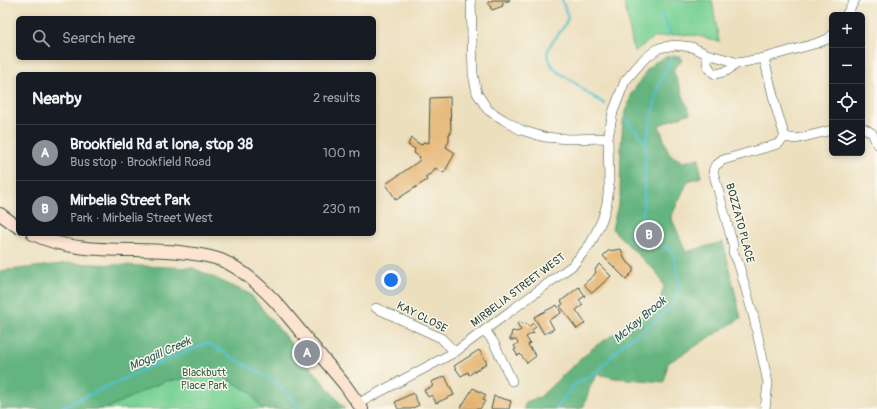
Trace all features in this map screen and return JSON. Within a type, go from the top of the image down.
[{"type":"main road","points":[[0,214],[16,226]]},
{"type":"main road","points":[[36,236],[63,245],[100,249],[196,254],[220,260],[236,269],[262,288],[272,298],[287,314],[361,406]]},
{"type":"street","points":[[471,0],[473,74],[477,92],[488,110],[521,130],[544,137],[569,139],[608,138]]},
{"type":"street","points":[[848,12],[855,0]]},
{"type":"street","name":"MIRBELIA STREET WEST","points":[[361,406],[455,352],[573,264],[591,243],[602,220],[607,203],[609,184],[608,138],[613,112],[625,81],[644,58],[658,48],[675,45],[692,47],[707,54],[738,63],[764,58],[829,39]]},
{"type":"street","points":[[707,54],[707,63],[710,70],[715,74],[730,70],[736,62]]},
{"type":"street","points":[[764,58],[776,108],[786,137]]},
{"type":"street","points":[[865,129],[872,133],[877,144]]},
{"type":"street","name":"BOZZATO PLACE","points":[[765,409],[768,383],[754,318],[738,262],[733,252],[734,245],[713,171],[715,166],[723,160],[778,144],[786,137],[796,139],[829,131]]},
{"type":"street","name":"KAY CLOSE","points":[[376,308],[441,338],[455,352]]},
{"type":"street","points":[[485,330],[494,343],[512,381]]},
{"type":"green space","points":[[624,0],[712,0],[719,42],[699,36],[679,34],[653,38],[634,52]]},
{"type":"green space","points":[[667,56],[680,56],[682,61],[673,70],[690,113],[659,125],[669,154],[683,162],[699,158],[701,177],[688,181],[671,217],[686,252],[723,242],[741,318],[668,363],[664,382],[615,378],[598,374],[591,384],[584,406],[580,409],[524,409],[526,402],[540,397],[594,347],[659,305],[664,286],[657,273],[612,229],[620,196],[623,121],[632,93],[647,70],[654,63]]},
{"type":"green space","points":[[70,263],[193,268],[250,294],[345,409],[262,409],[250,392],[220,375],[165,381],[105,409],[0,409],[0,271]]},
{"type":"green space","name":"Blackbutt Place Park","points":[[207,343],[301,409],[58,409]]},
{"type":"building","points":[[493,0],[510,0],[502,4],[503,6],[492,10],[488,2]]},
{"type":"building","points":[[450,97],[451,134],[449,134],[449,141],[446,147],[455,153],[444,173],[435,168],[432,173],[425,177],[427,180],[396,200],[386,184],[419,161],[420,157],[414,153],[415,149],[408,145],[411,138],[421,145],[424,142],[429,143],[430,98]]},
{"type":"building","points":[[621,249],[625,260],[633,267],[633,272],[626,279],[603,256],[608,251]]},
{"type":"building","points":[[599,264],[611,276],[592,293],[584,284],[594,275]]},
{"type":"building","points":[[579,287],[585,296],[579,300],[583,305],[576,310],[585,323],[577,329],[560,306],[563,304],[561,301]]},
{"type":"building","points":[[557,305],[561,313],[549,320],[554,329],[544,334],[534,317]]},
{"type":"building","points":[[520,322],[524,324],[526,323],[529,327],[533,323],[536,327],[532,330],[534,333],[533,334],[532,333],[526,337],[530,343],[528,345],[536,356],[527,363],[520,354],[518,356],[514,350],[516,349],[514,346],[518,343],[516,340],[510,340],[512,331],[517,332],[521,330],[517,323]]},
{"type":"building","points":[[479,350],[487,363],[469,375],[468,372],[461,376],[454,366]]},
{"type":"building","points":[[445,376],[454,395],[436,403],[432,395],[428,397],[424,390],[433,386],[431,382]]},
{"type":"building","points":[[473,388],[486,395],[483,400],[485,401],[480,409],[460,409]]},
{"type":"building","points":[[413,393],[419,405],[411,409],[398,409],[395,402]]},
{"type":"building","points":[[494,396],[511,401],[509,409],[491,409]]},
{"type":"waterway","name":"McKay Brook","points":[[562,0],[568,17],[565,25],[549,47],[547,54],[552,66],[558,72],[605,104]]},
{"type":"waterway","points":[[662,15],[670,31],[670,35]]},
{"type":"waterway","name":"McKay Brook","points":[[556,409],[574,385],[598,371],[623,344],[653,323],[674,303],[679,284],[674,254],[655,239],[643,219],[646,142],[659,85],[672,56]]},
{"type":"waterway","name":"McKay Brook","points":[[625,119],[645,142]]},
{"type":"waterway","name":"Moggill Creek","points":[[58,409],[143,370],[207,343],[277,383],[301,409]]},
{"type":"place","name":"Mirbelia Street Park","points":[[649,235]]},
{"type":"place","name":"Brookfield Rd at Iona, stop 38","points":[[307,353]]}]
